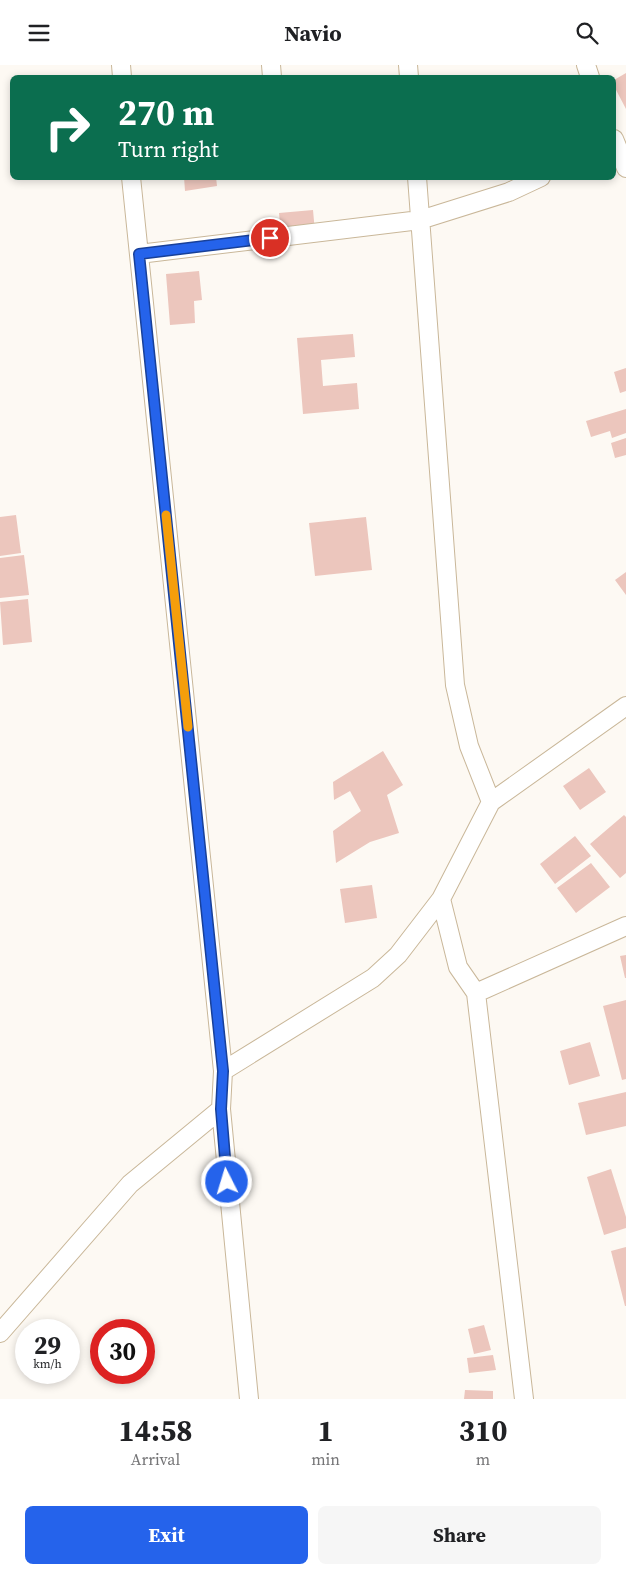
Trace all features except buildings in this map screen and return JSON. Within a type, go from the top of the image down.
[{"type":"street","points":[[617,142],[626,168]]},
{"type":"street","points":[[132,180],[223,1071],[221,1109],[249,1399]]},
{"type":"street","points":[[417,180],[455,685],[469,746],[491,802]]},
{"type":"street","points":[[139,254],[420,220],[509,192],[535,180]]},
{"type":"street","points":[[223,1071],[373,978],[398,955],[441,899],[491,802],[626,705]]},
{"type":"street","points":[[441,899],[458,967],[476,993],[524,1399]]},
{"type":"street","points":[[476,993],[626,926]]},
{"type":"street","points":[[0,1333],[130,1184],[221,1109]]},
{"type":"slow traffic","points":[[166,515],[188,727]]},
{"type":"route","points":[[227,1182],[221,1109],[223,1071],[139,254],[270,238]]}]
